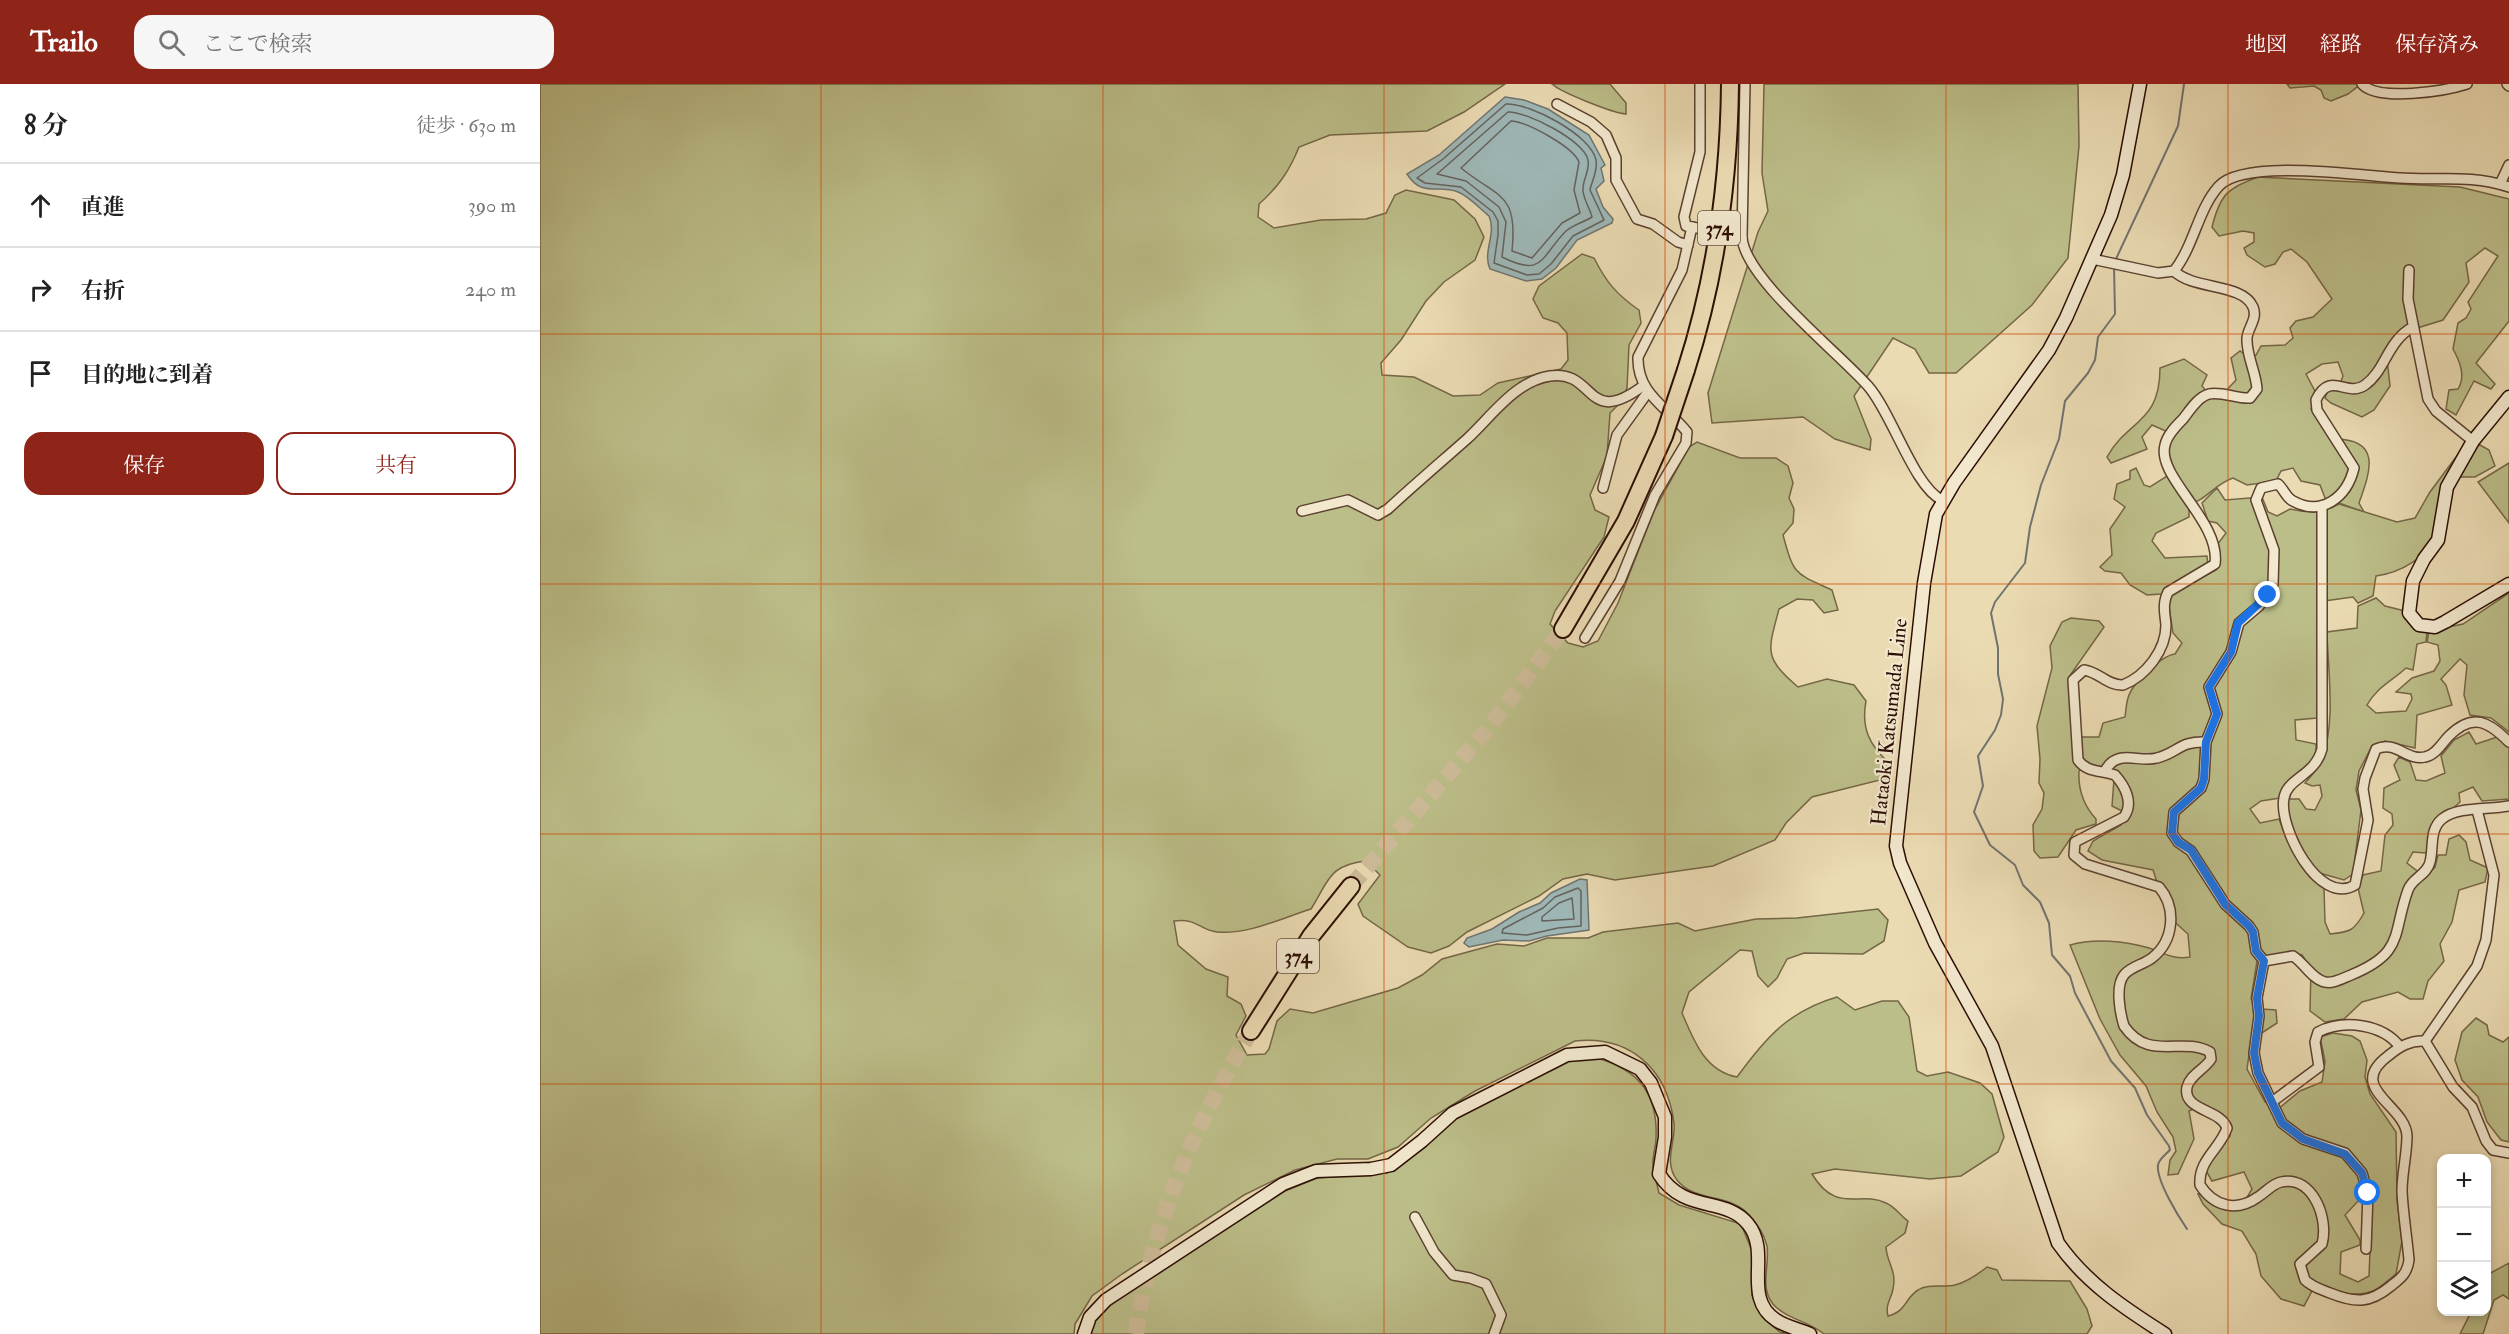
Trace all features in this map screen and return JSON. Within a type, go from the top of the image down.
[{"type":"highway","name":"374","points":[[1563,629],[1626,521],[1664,436],[1686,369],[1710,277],[1724,194],[1730,84]]},
{"type":"highway","name":"374","points":[[1251,1031],[1311,936],[1351,885]]},
{"type":"main road","name":"Hataoki Katsumada Line","points":[[2140,84],[2123,175],[2111,215],[2092,259],[2049,350],[1942,500],[1931,531],[1896,828],[1900,863],[1935,944],[1992,1047],[2058,1243],[2076,1268],[2099,1290],[2165,1334]]},
{"type":"main road","points":[[2509,397],[2473,441],[2447,487],[2439,540],[2424,560],[2413,581],[2409,613],[2419,624],[2435,627],[2509,584]]},
{"type":"main road","points":[[1084,1334],[1090,1317],[1106,1300],[1283,1184],[1316,1171],[1371,1169],[1390,1165],[1422,1141],[1453,1113],[1553,1060],[1586,1052],[1605,1052],[1640,1069],[1651,1083],[1665,1117],[1659,1174],[1667,1187],[1677,1195],[1735,1213],[1746,1221],[1760,1245],[1758,1297],[1766,1311],[1777,1321],[1810,1334]]},
{"type":"street","points":[[1700,84],[1700,152],[1684,217],[1686,226],[1713,231]]},
{"type":"street","points":[[1745,84],[1742,237],[1748,258],[1779,296],[1870,388],[1895,427],[1924,484],[1942,500]]},
{"type":"street","points":[[2362,84],[2371,91],[2404,94],[2467,84]]},
{"type":"street","points":[[1557,104],[1591,122],[1606,135],[1617,166],[1616,180],[1637,219],[1653,224],[1678,242],[1688,244]]},
{"type":"street","points":[[2174,271],[2190,248],[2220,185],[2247,174],[2299,171],[2403,179],[2461,177],[2505,185],[2509,165]]},
{"type":"street","points":[[1585,638],[1620,581],[1655,495],[1686,443],[1687,432],[1646,389],[1638,370],[1638,357],[1682,270],[1692,227]]},
{"type":"street","points":[[1727,234],[1742,237]]},
{"type":"street","points":[[2092,259],[2158,273],[2174,271],[2188,280],[2242,296],[2254,307],[2255,315],[2247,340],[2257,389],[2250,398],[2218,393],[2203,397],[2164,444],[2163,456],[2175,481],[2198,510],[2214,551],[2215,564],[2168,592],[2164,606],[2164,643],[2141,673],[2123,685],[2109,683],[2091,671],[2084,670],[2073,680],[2078,760],[2083,767],[2115,775],[2122,783],[2129,803],[2127,812],[2113,824],[2075,842],[2074,855],[2085,864],[2159,887],[2172,912],[2172,920],[2160,950],[2151,959],[2124,974],[2120,983],[2121,1017],[2130,1034],[2142,1043],[2155,1046],[2203,1048],[2211,1052],[2211,1059],[2188,1084],[2186,1094],[2192,1103],[2219,1116],[2227,1128],[2224,1136],[2204,1161],[2200,1185],[2220,1204],[2231,1207],[2244,1205],[2274,1185],[2296,1182],[2313,1195],[2323,1218],[2322,1244],[2300,1264],[2305,1280],[2316,1287],[2360,1302],[2379,1296],[2407,1271],[2409,1260],[2402,1191],[2407,1134],[2400,1118],[2378,1093],[2372,1076],[2376,1067],[2400,1047],[2409,1042],[2425,1041]]},
{"type":"street","points":[[2409,270],[2408,299],[2428,399],[2436,411],[2473,441]]},
{"type":"street","points":[[2366,1248],[2368,1193],[2362,1173],[2338,1149],[2303,1139],[2292,1133],[2282,1123],[2258,1073],[2254,1053],[2259,1016],[2257,998],[2264,961],[2256,951],[2253,932],[2225,904],[2197,859],[2172,833],[2174,812],[2201,788],[2206,742],[2217,714],[2209,687],[2231,652],[2238,623],[2268,595],[2275,575],[2274,550],[2257,507],[2257,493],[2261,488],[2278,484],[2295,502],[2322,506],[2339,499],[2354,468],[2317,410],[2316,400],[2320,392],[2335,385],[2362,387],[2377,371],[2387,353],[2403,333],[2413,327]]},
{"type":"street","points":[[1302,511],[1348,500],[1378,515],[1388,509],[1465,441],[1498,407],[1533,382],[1551,376],[1566,377],[1575,380],[1599,402],[1607,403],[1646,389]]},
{"type":"street","points":[[1603,488],[1617,435],[1646,389]]},
{"type":"street","points":[[2322,506],[2322,749],[2313,769],[2292,784],[2283,800],[2286,825],[2313,874],[2338,889],[2349,889],[2355,885],[2368,820],[2363,789],[2369,763],[2376,749],[2390,746],[2416,758],[2424,758],[2431,755],[2458,729],[2479,722],[2493,726],[2509,742]]},
{"type":"street","points":[[2105,771],[2114,761],[2127,756],[2160,758],[2184,743],[2206,742]]},
{"type":"street","points":[[2264,961],[2293,957],[2323,982],[2331,983],[2373,965],[2397,939],[2408,889],[2426,872],[2430,863],[2433,835],[2437,825],[2450,815],[2509,806]]},
{"type":"street","points":[[2425,1041],[2477,966],[2486,939],[2494,875],[2477,810]]},
{"type":"street","points":[[2272,1102],[2319,1067],[2320,1057],[2315,1042],[2318,1032],[2328,1027],[2352,1025],[2378,1030],[2388,1034],[2400,1047]]},
{"type":"street","points":[[2425,1041],[2453,1088],[2472,1107],[2486,1141],[2493,1150],[2509,1153]]},
{"type":"street","points":[[1415,1218],[1434,1252],[1453,1275],[1486,1284],[1501,1315],[1494,1334]]},
{"type":"green space","points":[[540,84],[1505,84],[1464,112],[1427,131],[1330,135],[1299,147],[1282,178],[1259,204],[1258,217],[1274,228],[1321,220],[1366,219],[1386,213],[1395,195],[1406,190],[1454,200],[1475,219],[1484,237],[1475,260],[1444,282],[1426,301],[1401,340],[1381,363],[1382,375],[1414,377],[1453,396],[1480,395],[1498,383],[1561,369],[1568,360],[1567,333],[1558,323],[1543,318],[1533,299],[1539,286],[1582,254],[1594,258],[1613,287],[1639,310],[1641,323],[1629,345],[1627,388],[1620,403],[1610,413],[1607,456],[1590,495],[1595,510],[1609,517],[1604,537],[1555,611],[1550,624],[1568,643],[1583,647],[1598,641],[1618,603],[1654,511],[1689,447],[1697,442],[1740,458],[1776,458],[1788,466],[1793,483],[1789,498],[1794,509],[1793,523],[1783,535],[1790,558],[1803,576],[1832,590],[1838,610],[1824,613],[1813,600],[1797,599],[1779,609],[1772,635],[1771,652],[1779,668],[1798,687],[1827,679],[1854,685],[1866,701],[1865,720],[1868,736],[1890,764],[1888,778],[1812,797],[1786,823],[1775,840],[1713,866],[1615,880],[1587,874],[1563,879],[1539,896],[1467,932],[1449,946],[1431,953],[1408,947],[1363,916],[1358,904],[1380,875],[1366,861],[1337,870],[1311,909],[1265,925],[1241,931],[1217,932],[1188,921],[1174,921],[1178,945],[1206,969],[1228,977],[1227,996],[1241,1004],[1246,1016],[1236,1035],[1247,1055],[1265,1054],[1269,1049],[1277,1021],[1290,1009],[1313,1013],[1398,988],[1422,975],[1442,959],[1497,944],[1524,946],[1547,938],[1588,938],[1603,932],[1678,923],[1695,931],[1756,919],[1797,918],[1878,909],[1888,920],[1884,941],[1863,954],[1804,953],[1787,959],[1777,978],[1768,987],[1758,976],[1752,951],[1740,950],[1689,992],[1682,1013],[1691,1034],[1709,1061],[1726,1074],[1737,1077],[1780,1027],[1805,1010],[1837,997],[1855,1010],[1882,1001],[1898,1001],[1909,1017],[1917,1071],[1927,1076],[1948,1072],[1980,1083],[1992,1094],[2004,1137],[1998,1152],[1961,1176],[1930,1179],[1835,1169],[1812,1174],[1830,1194],[1839,1198],[1867,1199],[1886,1203],[1908,1221],[1905,1233],[1886,1247],[1894,1277],[1887,1308],[1888,1316],[1899,1311],[1913,1293],[1922,1288],[1959,1284],[1987,1267],[1997,1270],[2002,1280],[2070,1281],[2087,1309],[2092,1326],[2087,1334],[1824,1334],[1784,1313],[1773,1304],[1767,1291],[1767,1246],[1756,1223],[1739,1206],[1692,1192],[1677,1180],[1673,1173],[1670,1159],[1674,1123],[1670,1103],[1654,1071],[1628,1050],[1612,1044],[1575,1041],[1475,1091],[1431,1118],[1398,1147],[1368,1159],[1337,1159],[1295,1170],[1244,1195],[1092,1296],[1075,1324],[1074,1334],[540,1334]]},
{"type":"green space","points":[[1552,84],[1610,84],[1626,103],[1626,114],[1588,102]]},
{"type":"green space","points":[[1764,84],[2078,84],[2079,146],[2068,258],[2032,305],[1956,373],[1929,373],[1915,349],[1893,338],[1854,396],[1871,439],[1870,450],[1835,439],[1803,417],[1712,423],[1708,393],[1758,232],[1768,211],[1762,173]]},
{"type":"green space","points":[[2287,84],[2361,84],[2348,94],[2331,101],[2324,98],[2321,90],[2314,86],[2290,88]]},
{"type":"green space","points":[[2258,177],[2460,187],[2509,199],[2509,321],[2476,363],[2495,384],[2491,389],[2474,381],[2456,415],[2446,409],[2449,390],[2458,389],[2462,379],[2460,364],[2453,349],[2458,323],[2466,318],[2471,309],[2468,302],[2498,256],[2485,248],[2466,263],[2469,282],[2443,320],[2398,334],[2386,350],[2390,386],[2374,410],[2362,417],[2325,398],[2329,388],[2339,386],[2343,376],[2338,362],[2322,364],[2306,374],[2316,393],[2311,409],[2332,439],[2348,440],[2359,444],[2366,450],[2369,468],[2359,503],[2364,512],[2325,498],[2320,485],[2301,481],[2293,468],[2281,471],[2276,481],[2247,485],[2233,478],[2220,484],[2201,499],[2189,504],[2189,517],[2156,533],[2152,541],[2165,558],[2207,556],[2208,567],[2171,586],[2161,594],[2147,595],[2130,585],[2121,573],[2105,571],[2100,567],[2112,555],[2110,529],[2125,507],[2114,499],[2117,484],[2130,479],[2130,471],[2136,468],[2144,485],[2150,487],[2175,471],[2168,453],[2168,432],[2152,425],[2142,437],[2147,449],[2111,463],[2107,457],[2124,435],[2149,411],[2159,386],[2160,368],[2184,359],[2207,375],[2202,386],[2210,396],[2221,396],[2236,380],[2231,358],[2240,351],[2247,356],[2256,355],[2261,346],[2285,345],[2293,338],[2290,328],[2296,321],[2313,317],[2332,299],[2307,262],[2291,249],[2283,252],[2275,264],[2265,267],[2247,255],[2244,248],[2254,242],[2254,233],[2243,231],[2219,236],[2212,227],[2218,207],[2226,194],[2239,185]]},
{"type":"green space","points":[[2480,445],[2489,450],[2495,466],[2475,477],[2449,477],[2440,496],[2437,528],[2428,549],[2404,567],[2376,576],[2373,596],[2358,603],[2353,597],[2317,602],[2321,633],[2317,718],[2295,720],[2296,740],[2316,744],[2316,760],[2280,798],[2261,801],[2250,809],[2260,823],[2279,819],[2302,867],[2324,888],[2325,922],[2330,934],[2351,930],[2364,913],[2358,888],[2363,875],[2381,871],[2385,835],[2393,825],[2392,814],[2383,808],[2384,788],[2400,780],[2394,765],[2399,757],[2410,762],[2416,780],[2426,781],[2445,773],[2441,756],[2454,740],[2469,732],[2476,744],[2497,737],[2509,747],[2509,799],[2482,801],[2473,787],[2459,793],[2460,802],[2449,812],[2426,853],[2413,852],[2407,863],[2425,877],[2435,867],[2438,855],[2446,855],[2449,839],[2459,835],[2466,842],[2470,860],[2488,868],[2485,882],[2459,890],[2452,922],[2440,944],[2444,961],[2428,981],[2423,999],[2410,999],[2398,992],[2362,1002],[2344,1019],[2325,1022],[2310,1011],[2311,968],[2302,955],[2290,952],[2257,961],[2251,999],[2262,1009],[2276,1010],[2277,1023],[2251,1040],[2247,1069],[2265,1102],[2278,1109],[2300,1091],[2322,1082],[2325,1061],[2320,1037],[2333,1033],[2352,1036],[2360,1041],[2367,1060],[2365,1077],[2370,1094],[2396,1132],[2397,1200],[2402,1241],[2396,1274],[2379,1288],[2365,1293],[2312,1291],[2304,1306],[2281,1299],[2261,1276],[2256,1254],[2242,1231],[2222,1224],[2203,1204],[2198,1194],[2206,1195],[2223,1209],[2245,1201],[2252,1189],[2244,1172],[2212,1181],[2205,1169],[2230,1136],[2227,1118],[2204,1104],[2189,1111],[2194,1139],[2178,1174],[2168,1175],[2170,1160],[2176,1151],[2173,1137],[2157,1112],[2146,1086],[2120,1055],[2100,1019],[2070,945],[2099,941],[2120,942],[2149,948],[2174,957],[2190,957],[2188,934],[2168,916],[2153,870],[2102,860],[2088,851],[2093,841],[2121,825],[2122,811],[2112,806],[2114,779],[2104,768],[2088,763],[2079,771],[2083,797],[2088,809],[2096,819],[2096,824],[2076,830],[2058,857],[2040,858],[2034,851],[2033,825],[2042,809],[2044,793],[2039,783],[2040,759],[2037,726],[2052,668],[2050,646],[2062,622],[2071,618],[2099,621],[2104,627],[2071,674],[2069,692],[2074,737],[2099,737],[2103,723],[2125,717],[2128,698],[2141,678],[2162,660],[2175,654],[2182,643],[2173,633],[2168,600],[2175,591],[2216,570],[2220,561],[2217,545],[2226,533],[2217,523],[2208,521],[2202,503],[2217,488],[2225,500],[2262,497],[2268,512],[2277,516],[2290,509],[2315,511],[2339,504],[2397,522],[2415,518],[2430,492],[2462,449]],"holes":[[[2360,1199],[2372,1202],[2369,1276],[2358,1282],[2340,1274],[2341,1252],[2360,1245],[2360,1240],[2345,1215]]]},
{"type":"green space","points":[[2509,463],[2509,523],[2478,482]]},
{"type":"green space","points":[[2509,593],[2509,732],[2491,718],[2470,715],[2464,695],[2467,665],[2460,659],[2441,679],[2446,685],[2452,705],[2417,715],[2415,748],[2385,741],[2372,746],[2359,771],[2356,790],[2361,810],[2353,874],[2344,880],[2316,872],[2296,837],[2286,799],[2299,799],[2306,809],[2315,810],[2322,796],[2320,785],[2312,786],[2305,783],[2322,760],[2329,730],[2327,632],[2357,628],[2358,606],[2376,598],[2385,606],[2405,611],[2427,631],[2426,642],[2417,644],[2413,670],[2406,668],[2380,689],[2367,705],[2376,713],[2406,711],[2412,699],[2411,694],[2396,692],[2412,678],[2434,671],[2440,661],[2438,645],[2427,642],[2429,631],[2463,624]]},
{"type":"green space","points":[[2476,1018],[2487,1025],[2489,1035],[2503,1042],[2509,1037],[2509,1142],[2501,1140],[2487,1122],[2478,1097],[2462,1080],[2455,1060],[2462,1032]]},
{"type":"green space","points":[[1597,1058],[1624,1069],[1635,1077],[1649,1097],[1656,1122],[1653,1163],[1659,1193],[1679,1205],[1741,1224],[1752,1251],[1752,1295],[1762,1317],[1780,1332],[1790,1334],[1088,1334],[1094,1320],[1105,1307],[1285,1191],[1317,1178],[1387,1173],[1424,1148],[1455,1117],[1570,1059]]},
{"type":"green space","points":[[2509,1263],[2509,1299],[2503,1295],[2494,1300],[2491,1309],[2491,1273]]},
{"type":"green space","points":[[2469,1316],[2489,1316],[2483,1334],[2460,1334]]},
{"type":"water","points":[[1505,97],[1524,100],[1548,109],[1589,135],[1605,165],[1601,168],[1604,181],[1596,189],[1603,207],[1613,219],[1612,223],[1577,240],[1556,268],[1542,279],[1526,281],[1490,269],[1488,263],[1491,229],[1489,216],[1462,194],[1451,190],[1418,186],[1407,174],[1439,155]]},
{"type":"water","points":[[1580,879],[1587,880],[1589,930],[1529,941],[1503,940],[1469,947],[1464,943],[1467,938],[1492,929],[1519,912],[1540,903],[1551,893]]},
{"type":"waterway","points":[[2115,261],[2178,126],[2184,84]]},
{"type":"waterway","points":[[2114,266],[2115,314],[2098,337],[2095,360],[2088,373],[2065,401],[2059,439],[2041,485],[2030,527],[2025,563],[1995,602],[1991,613],[1998,648],[1998,674],[2003,699],[2001,715],[1995,730],[1978,756],[1983,786],[1974,812],[1990,845],[2015,865],[2023,885],[2040,902],[2049,923],[2052,955],[2070,976],[2075,993],[2111,1061],[2135,1088],[2147,1115],[2169,1146],[2170,1150],[2162,1157],[2158,1165],[2158,1172],[2168,1198],[2187,1229]]},
{"type":"tunnel","points":[[1351,886],[1486,731],[1563,629]]},
{"type":"tunnel","points":[[1136,1334],[1152,1254],[1178,1176],[1212,1102],[1251,1031]]},
{"type":"route","points":[[2268,595],[2259,606],[2238,623],[2235,644],[2209,687],[2216,708],[2217,721],[2208,734],[2206,742],[2204,779],[2201,788],[2179,805],[2174,812],[2171,820],[2172,833],[2178,842],[2191,850],[2225,904],[2249,926],[2253,932],[2256,951],[2264,961],[2257,998],[2259,1016],[2254,1053],[2255,1064],[2282,1123],[2292,1133],[2303,1139],[2338,1149],[2345,1154],[2362,1173],[2368,1193]]}]
